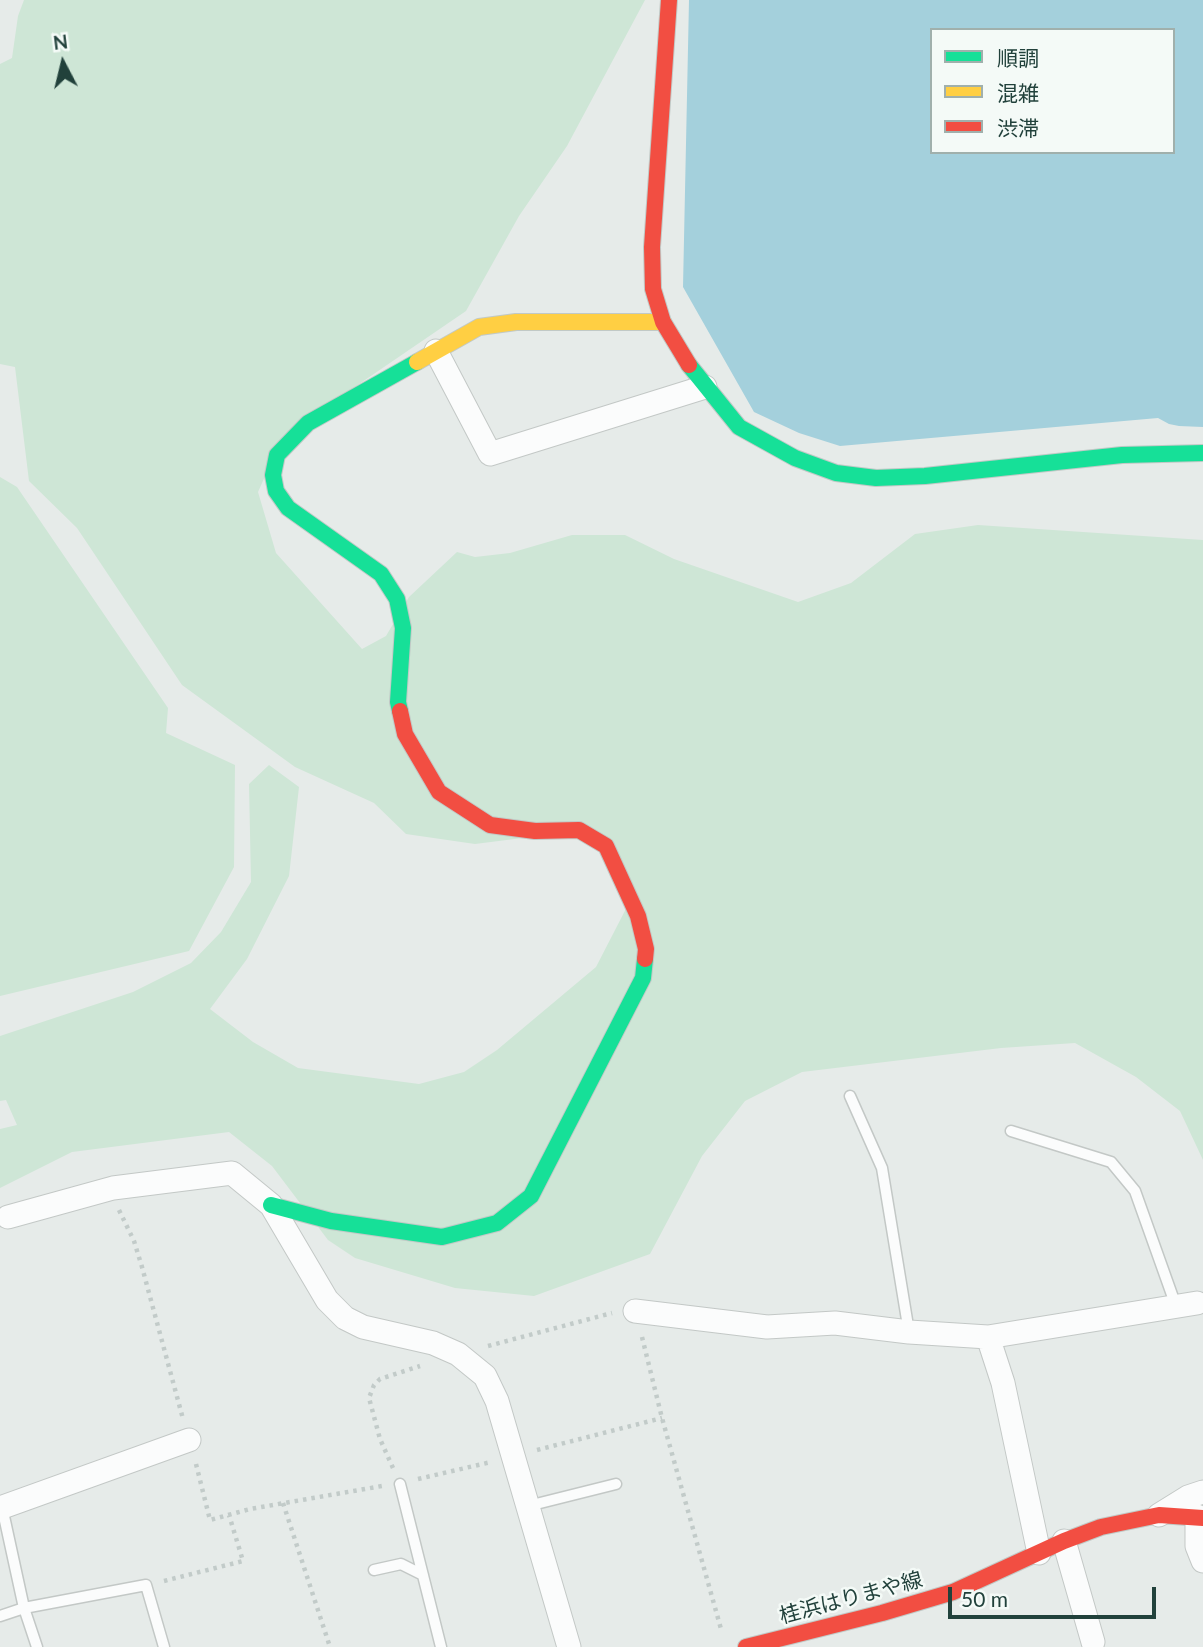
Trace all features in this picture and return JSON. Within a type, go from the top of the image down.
[{"type":"street","points":[[669,0],[652,247],[653,289],[663,322],[678,349],[705,387],[739,427],[795,458],[836,473],[876,478],[925,476],[1122,455],[1203,453]]},
{"type":"street","points":[[271,1205],[331,1221],[442,1237],[497,1223],[531,1196],[643,978],[646,949],[638,916],[606,846],[579,830],[535,831],[490,825],[439,792],[405,734],[398,702],[403,628],[397,599],[382,574],[288,508],[276,491],[273,475],[277,455],[308,423],[479,327],[516,322],[663,322]]},
{"type":"street","points":[[436,351],[490,454],[705,387]]},
{"type":"street","points":[[8,1217],[113,1188],[232,1173],[271,1205],[327,1300],[345,1318],[363,1327],[433,1343],[458,1354],[485,1376],[497,1401],[569,1647]]},
{"type":"street","points":[[635,1311],[767,1327],[835,1323],[909,1332],[988,1337],[1186,1304]]},
{"type":"street","points":[[988,1337],[1003,1382],[1039,1553]]},
{"type":"street","points":[[1,1508],[189,1440]]},
{"type":"street","points":[[1159,1515],[1188,1497],[1203,1492]]},
{"type":"street","name":"桂浜はりまや線","points":[[746,1647],[953,1592],[1101,1527],[1159,1515],[1200,1517]]},
{"type":"street","points":[[1200,1517],[1197,1546],[1203,1561]]},
{"type":"street","points":[[1064,1541],[1093,1642]]},
{"type":"lane","points":[[850,1096],[882,1168],[909,1332]]},
{"type":"lane","points":[[1011,1131],[1111,1162],[1135,1191],[1186,1304]]},
{"type":"lane","points":[[400,1483],[440,1647]]},
{"type":"lane","points":[[528,1506],[615,1484]]},
{"type":"lane","points":[[1,1508],[24,1608],[37,1647]]},
{"type":"lane","points":[[374,1570],[401,1564],[423,1575]]},
{"type":"lane","points":[[0,1616],[24,1608],[146,1586],[164,1647]]},
{"type":"path","points":[[113,1188],[117,1206],[134,1241],[142,1267],[210,1520],[250,1508],[400,1483],[662,1418]]},
{"type":"path","points":[[635,1311],[723,1634]]},
{"type":"path","points":[[283,1503],[330,1647]]},
{"type":"path","points":[[146,1586],[243,1561],[229,1515]]},
{"type":"green space","points":[[24,0],[645,0],[567,146],[519,216],[466,311],[283,436],[258,492],[276,553],[362,649],[386,636],[409,597],[457,552],[475,557],[510,553],[572,535],[625,535],[674,559],[798,602],[851,583],[915,534],[978,525],[1203,540],[1203,1160],[1180,1111],[1136,1077],[1075,1043],[1001,1048],[802,1072],[745,1101],[702,1156],[650,1254],[534,1296],[455,1288],[355,1258],[328,1240],[272,1166],[229,1132],[72,1152],[0,1188],[0,1129],[17,1125],[6,1100],[0,1101],[0,1036],[133,992],[191,963],[221,932],[251,882],[249,784],[269,765],[299,787],[289,876],[247,959],[210,1009],[253,1042],[298,1068],[419,1084],[464,1072],[497,1050],[596,967],[631,899],[609,842],[538,836],[475,844],[406,834],[374,803],[295,767],[182,685],[77,528],[29,481],[15,367],[0,364],[0,64],[12,58],[18,16]]},
{"type":"green space","points":[[0,477],[17,487],[168,708],[166,733],[235,765],[234,867],[189,951],[0,996]]},
{"type":"water","points":[[689,0],[1203,0],[1203,427],[1169,424],[1158,418],[840,446],[799,433],[754,412],[683,287]]},
{"type":"traffic: fast","points":[[400,711],[398,702],[403,628],[397,599],[381,574],[288,508],[276,491],[273,475],[277,455],[308,423],[417,362]]},
{"type":"traffic: fast","points":[[689,365],[739,427],[795,458],[836,473],[876,478],[925,476],[1122,455],[1203,453]]},
{"type":"traffic: fast","points":[[271,1205],[331,1221],[442,1237],[497,1223],[531,1196],[643,978],[645,959]]},
{"type":"traffic: slow","points":[[417,362],[479,327],[516,322],[663,322]]},
{"type":"traffic: jam","points":[[669,0],[652,247],[653,289],[663,322],[689,365]]},
{"type":"traffic: jam","points":[[400,711],[405,734],[439,792],[490,825],[535,831],[579,830],[606,846],[638,916],[646,949],[645,959]]},
{"type":"traffic: jam","points":[[746,1647],[953,1592],[1101,1527],[1159,1515],[1203,1518]]}]
